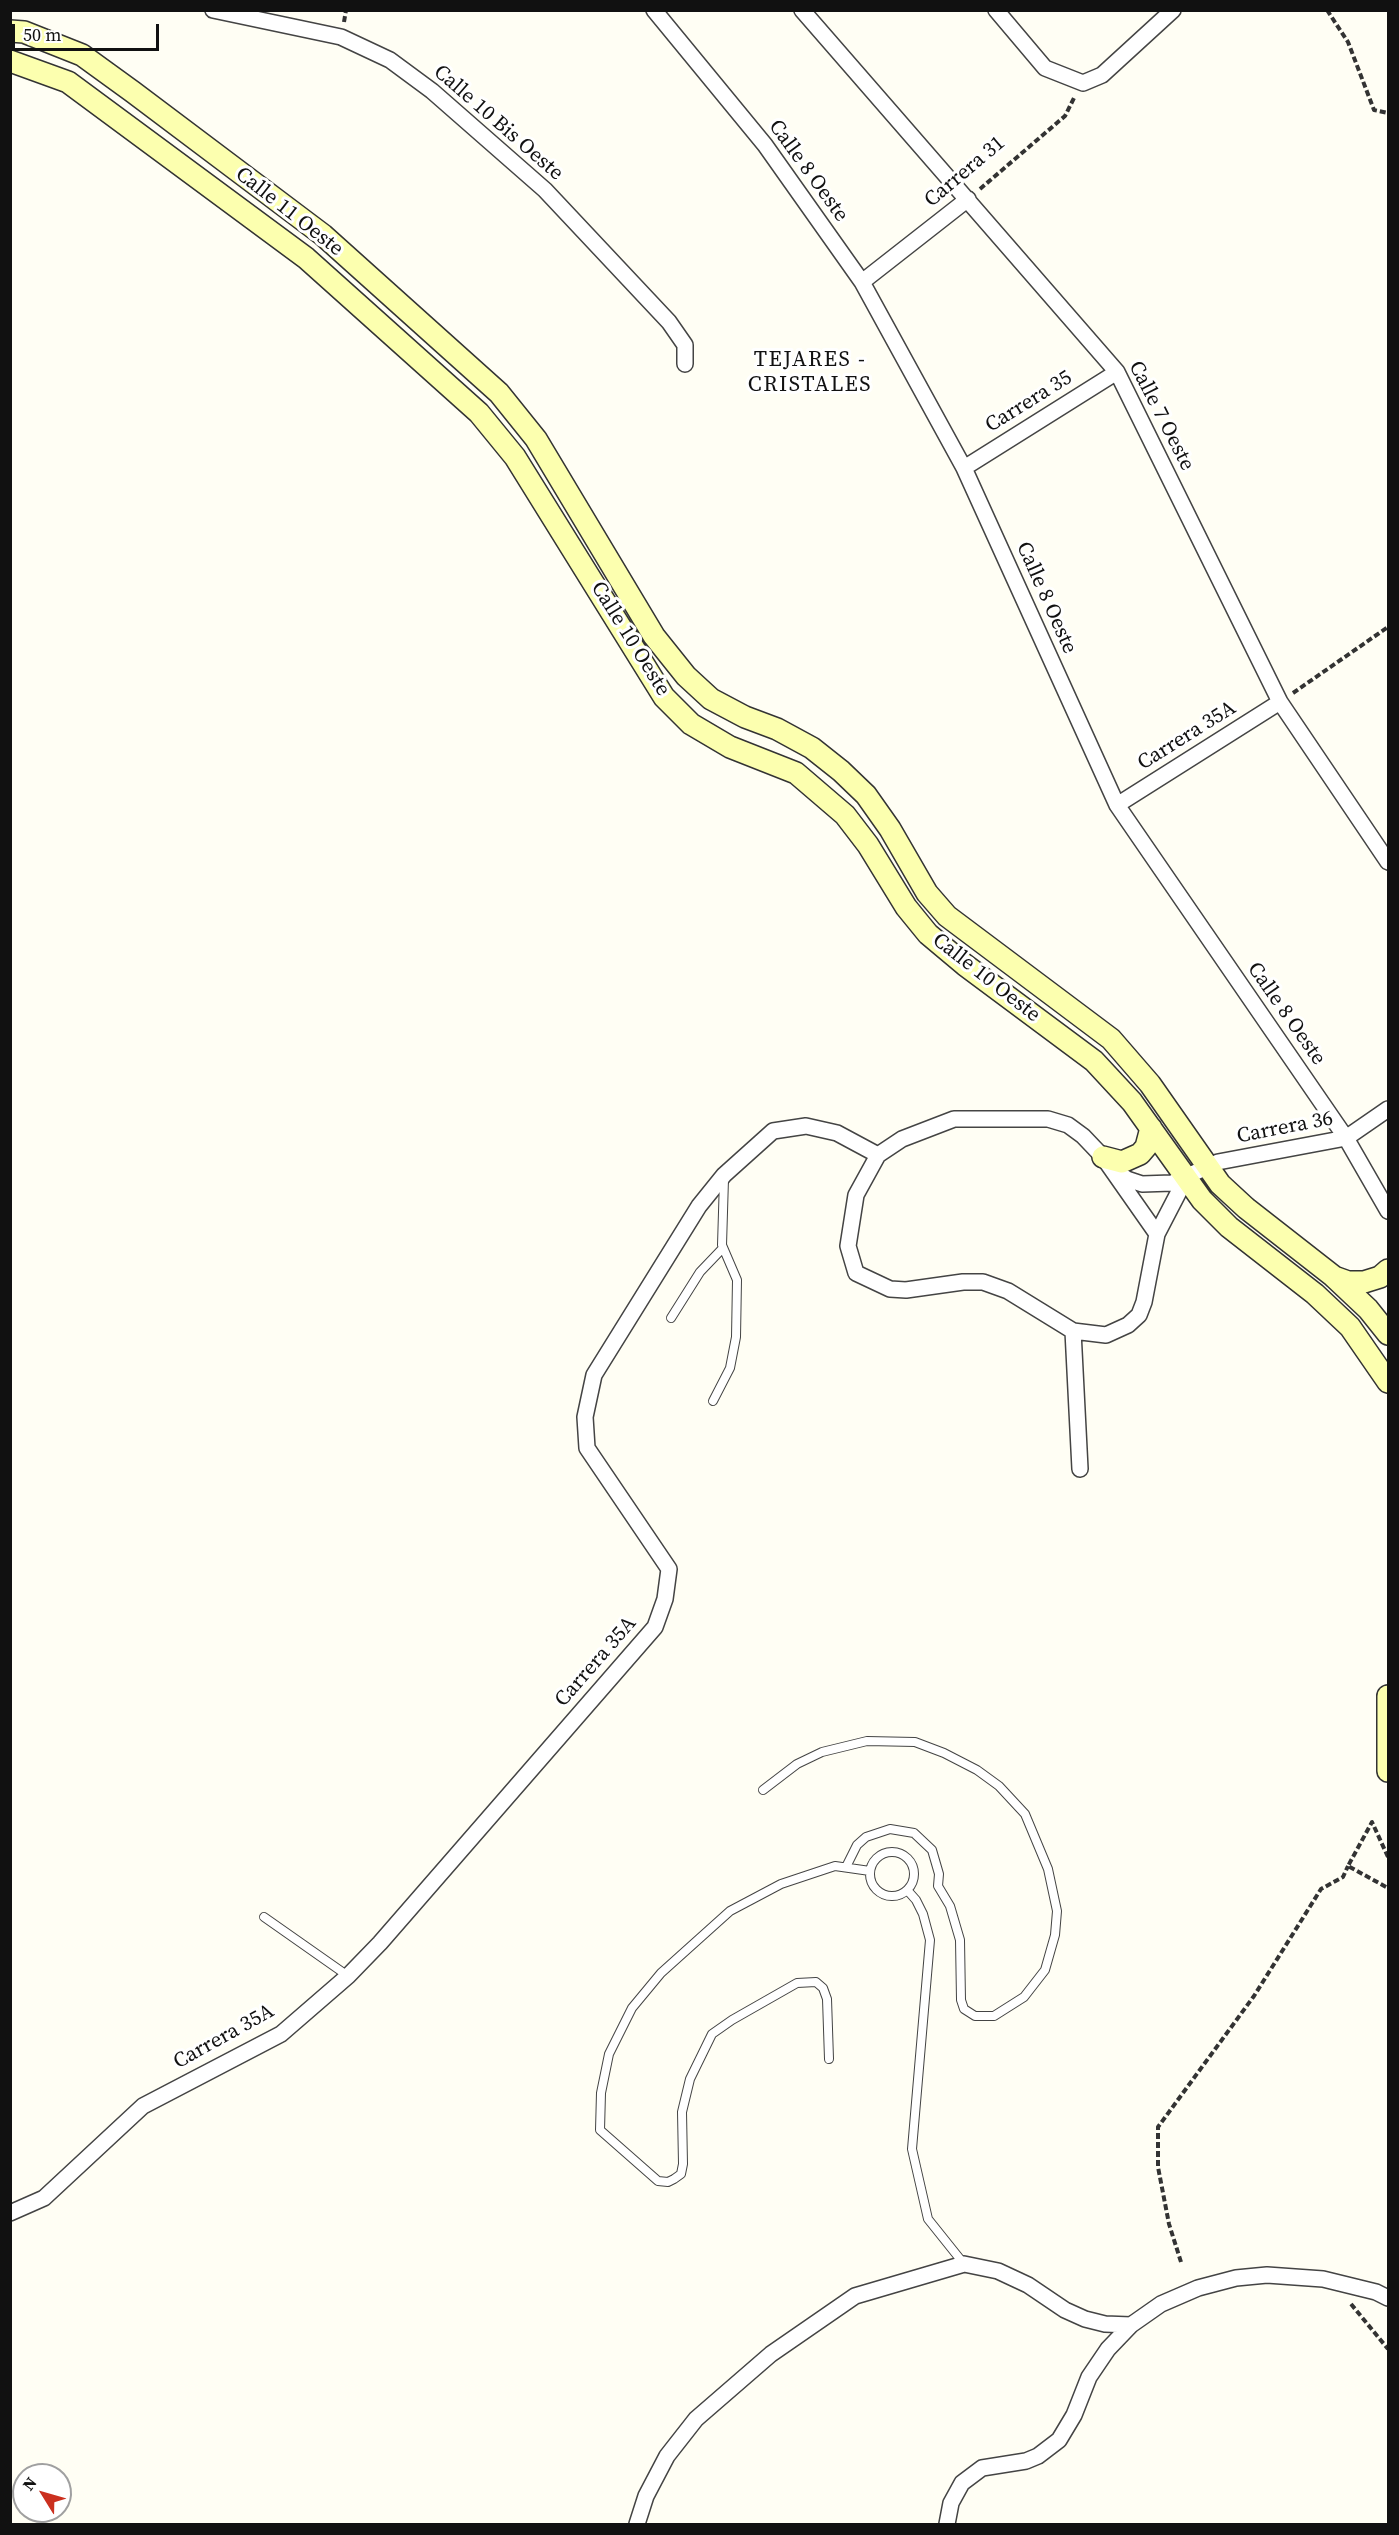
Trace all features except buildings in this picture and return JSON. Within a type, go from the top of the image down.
[{"type":"main road","name":"Calle 11 Oeste","points":[[10,31],[24,32],[82,55],[322,235],[499,393],[536,440]]},
{"type":"main road","name":"Calle 11 Oeste","points":[[10,61],[68,82],[306,258],[479,414],[515,457]]},
{"type":"main road","name":"Calle 10 Oeste","points":[[536,440],[654,636],[686,676],[711,699],[812,748],[841,771],[866,795],[890,829],[927,893],[947,916],[1111,1039],[1150,1084],[1220,1184],[1246,1208],[1333,1276],[1368,1309],[1389,1334]]},
{"type":"main road","name":"Calle 10 Oeste","points":[[515,457],[664,697],[691,724],[730,747],[796,773],[845,815],[868,845],[906,907],[928,934],[965,965],[1094,1061],[1132,1102],[1202,1200],[1229,1227],[1315,1294],[1350,1327],[1389,1382]]},
{"type":"main road","points":[[1103,1157],[1112,1161],[1131,1159],[1146,1147],[1151,1128]]},
{"type":"main road","points":[[1333,1276],[1348,1282],[1364,1282],[1380,1277],[1389,1270]]},
{"type":"main road","points":[[1389,1696],[1389,1771]]},
{"type":"street","name":"Calle 10 Bis Oeste","points":[[213,10],[341,37],[390,60],[432,91],[545,190],[669,321],[685,345],[685,364]]},
{"type":"street","name":"Calle 8 Oeste","points":[[654,10],[765,145],[862,282],[964,468],[1117,805],[1346,1138],[1389,1211]]},
{"type":"street","name":"Calle 7 Oeste","points":[[802,10],[1117,372],[1280,702],[1389,862]]},
{"type":"street","points":[[996,10],[1046,68],[1083,83],[1102,75],[1173,10]]},
{"type":"street","name":"Carrera 31","points":[[862,282],[968,199]]},
{"type":"street","name":"Carrera 35","points":[[964,468],[1117,372]]},
{"type":"street","name":"Carrera 35A","points":[[1117,805],[1280,702]]},
{"type":"street","name":"Carrera 36","points":[[1103,1157],[1127,1179],[1158,1186],[1186,1178],[1218,1162],[1346,1138],[1389,1109]]},
{"type":"street","points":[[1157,1234],[1103,1157],[1083,1136],[1068,1125],[1048,1119],[954,1119],[902,1139],[878,1155],[856,1195],[848,1246],[856,1273],[890,1289],[906,1290],[963,1282],[982,1282],[1008,1291],[1073,1331],[1106,1335],[1128,1325],[1139,1315],[1144,1302],[1157,1234],[1186,1178]]},
{"type":"street","name":"Carrera 35A","points":[[10,2213],[44,2198],[143,2106],[281,2034],[348,1976],[380,1943],[655,1627],[665,1599],[669,1569],[587,1448],[585,1417],[594,1375],[699,1206],[724,1175],[773,1131],[806,1126],[837,1133],[878,1155]]},
{"type":"street","points":[[1073,1331],[1080,1469]]},
{"type":"street","points":[[637,2524],[646,2496],[667,2456],[696,2420],[771,2354],[855,2296],[964,2264],[998,2271],[1028,2285],[1065,2310],[1084,2319],[1105,2324],[1131,2325]]},
{"type":"street","points":[[947,2524],[951,2503],[962,2483],[982,2469],[1026,2461],[1038,2456],[1059,2440],[1074,2415],[1089,2377],[1108,2349],[1131,2325],[1161,2304],[1198,2288],[1236,2278],[1267,2275],[1323,2279],[1376,2292],[1389,2298]]},
{"type":"lane","points":[[713,1401],[735,1352],[737,1280],[722,1249],[724,1175]]},
{"type":"lane","points":[[671,1318],[700,1272],[722,1249]]},
{"type":"lane","points":[[763,1790],[797,1764],[834,1747],[867,1741],[915,1742],[944,1753],[977,1770],[999,1786],[1025,1814],[1048,1869],[1057,1911],[1055,1935],[1044,1970],[1023,1997],[994,2016],[975,2016],[964,2009],[961,2000],[960,1940],[950,1906],[938,1886],[937,1862],[928,1845],[914,1833],[902,1830],[877,1831],[857,1845],[846,1867]]},
{"type":"lane","points":[[894,1852],[906,1856],[914,1867],[914,1880],[908,1891],[896,1897],[883,1896],[873,1888],[870,1871],[872,1863],[881,1854],[894,1852]]},
{"type":"lane","points":[[829,2060],[827,1999],[823,1988],[816,1982],[797,1983],[712,2034],[690,2079],[682,2112],[683,2164],[681,2174],[668,2182],[658,2181],[600,2130],[601,2094],[609,2054],[632,2008],[661,1973],[730,1911],[781,1884],[835,1866],[870,1871]]},
{"type":"lane","points":[[908,1891],[923,1914],[930,1940],[912,2149],[928,2219],[964,2264]]},
{"type":"lane","points":[[264,1917],[348,1976]]},
{"type":"path","points":[[1327,10],[1348,42],[1374,110],[1389,113]]},
{"type":"path","name":"Carrera 31","points":[[968,199],[1065,116],[1083,83]]},
{"type":"path","points":[[1280,702],[1389,627]]},
{"type":"path","points":[[1181,2262],[1169,2224],[1158,2166],[1158,2127],[1254,1996],[1321,1889],[1343,1877],[1372,1822],[1389,1857]]},
{"type":"path","points":[[1348,1866],[1389,1888]]},
{"type":"path","points":[[1346,2300],[1354,2306],[1389,2349]]},
{"type":"district","name":"TEJARES - CRISTALES","points":[[810,372]]}]
